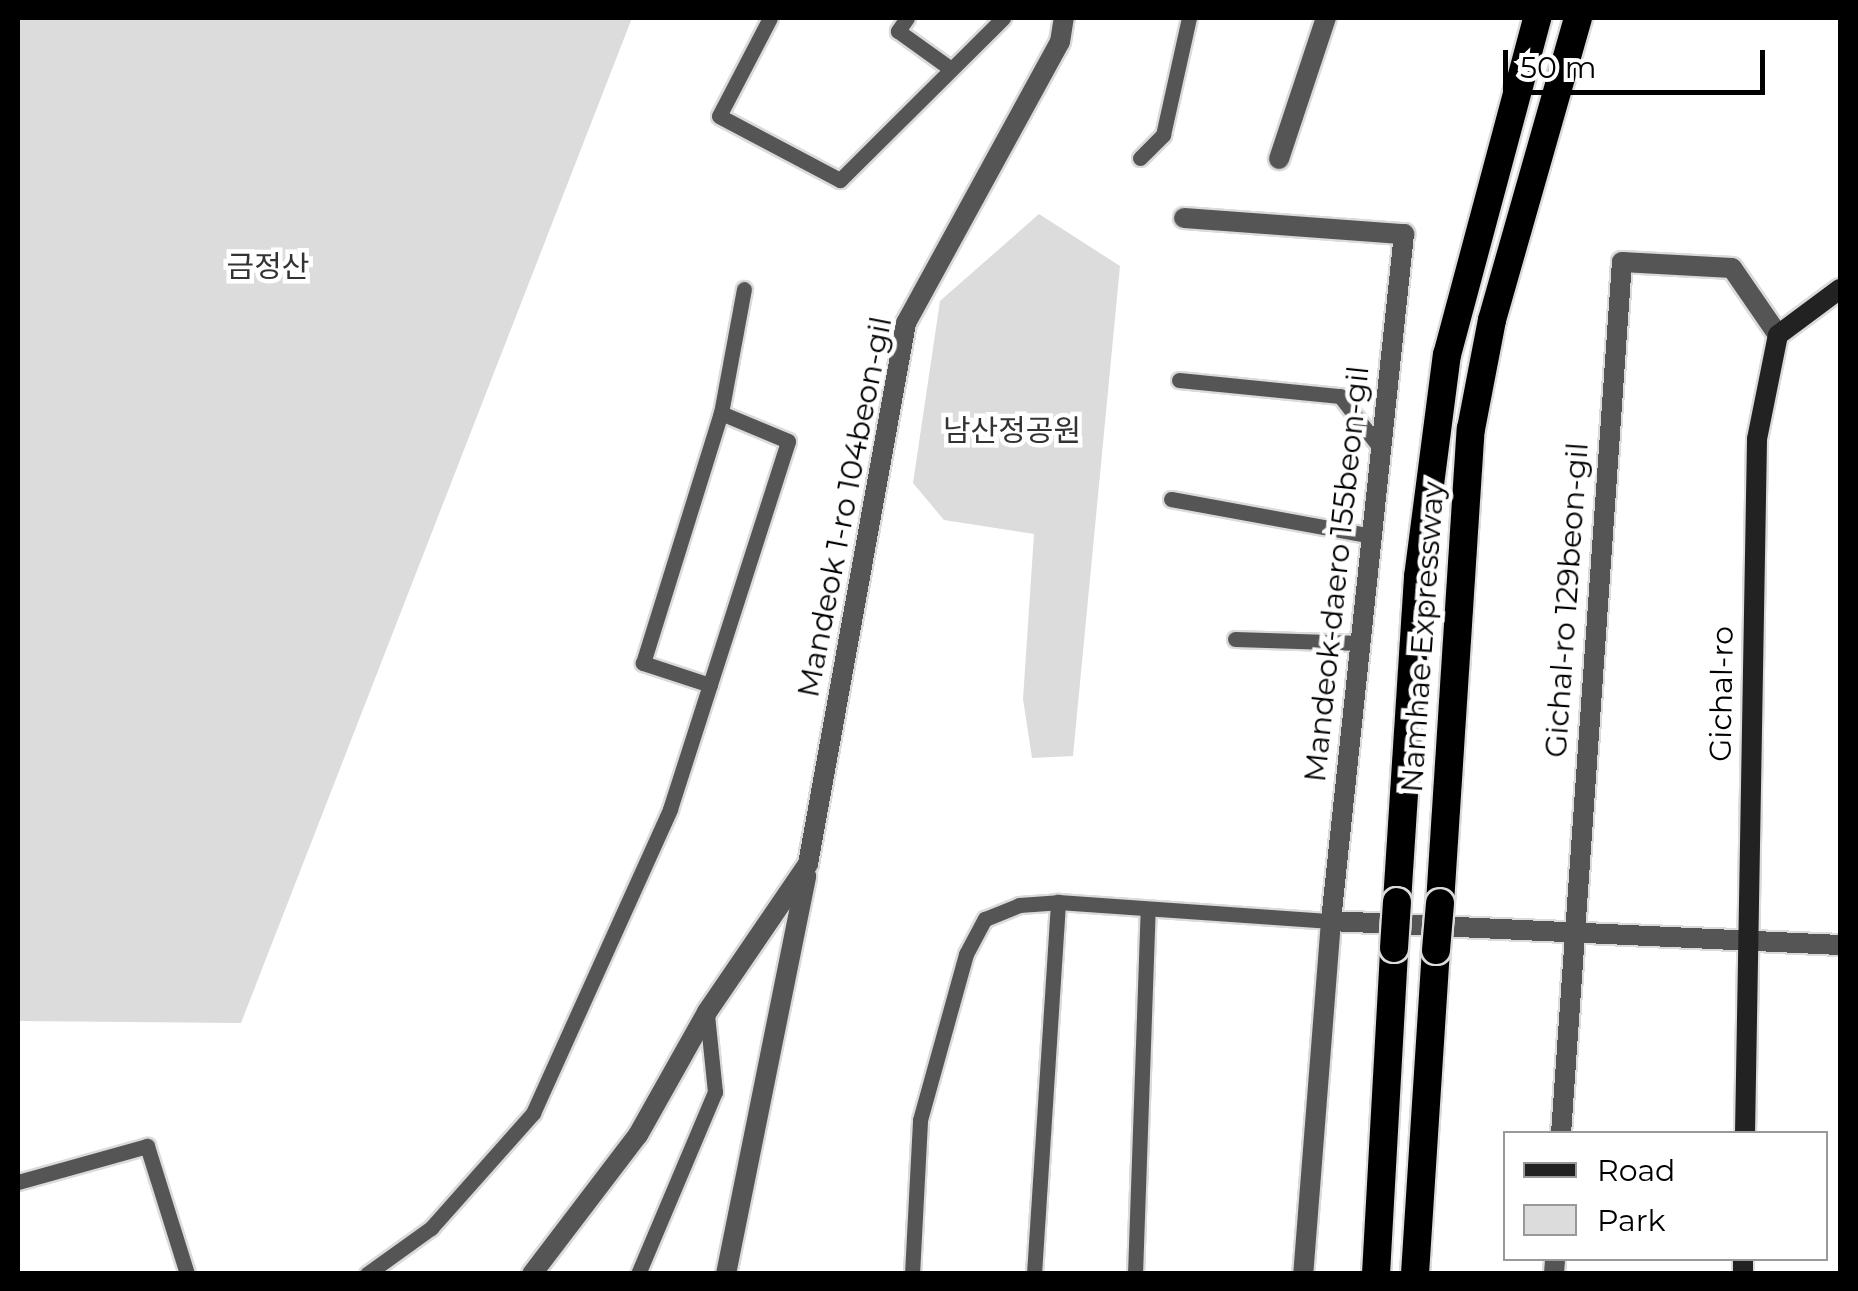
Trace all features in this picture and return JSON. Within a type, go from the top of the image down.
[{"type":"highway","name":"Namhae Expressway","points":[[1376,1274],[1418,577],[1435,430],[1460,288],[1537,18]]},
{"type":"highway","name":"Namhae Expressway","points":[[1415,1274],[1472,429],[1492,320],[1578,18]]},
{"type":"main road","points":[[1778,335],[1840,290]]},
{"type":"main road","name":"Gichal-ro","points":[[1745,1131],[1757,439],[1778,335]]},
{"type":"street","name":"Mandeok 1-ro 104beon-gil","points":[[808,864],[906,323],[1060,42],[1064,18]]},
{"type":"street","points":[[1279,159],[1326,18]]},
{"type":"street","name":"Mandeok-daero 155beon-gil","points":[[1184,218],[1404,234],[1331,921],[1303,1274]]},
{"type":"street","name":"Gichal-ro 129beon-gil","points":[[1561,1131],[1572,932],[1622,262],[1732,268],[1778,335]]},
{"type":"street","points":[[532,1274],[638,1135],[707,1012],[808,864]]},
{"type":"street","points":[[726,1274],[808,864]]},
{"type":"street","points":[[1331,921],[1840,945]]},
{"type":"lane","points":[[770,18],[719,116],[840,180],[1003,18]]},
{"type":"lane","points":[[907,18],[898,31],[952,69]]},
{"type":"lane","points":[[1140,158],[1163,135],[1189,18]]},
{"type":"lane","points":[[710,685],[643,664],[721,413],[744,289]]},
{"type":"lane","points":[[1180,380],[1340,396],[1381,449]]},
{"type":"lane","points":[[367,1274],[432,1228],[533,1113],[670,810],[788,441],[721,413]]},
{"type":"lane","points":[[1171,499],[1372,536]]},
{"type":"lane","points":[[1235,639],[1360,642]]},
{"type":"lane","points":[[912,1274],[920,1120],[966,954],[986,919],[1019,906],[1058,902],[1331,921]]},
{"type":"lane","points":[[1034,1274],[1058,902]]},
{"type":"lane","points":[[1135,1274],[1148,908]]},
{"type":"lane","points":[[638,1274],[715,1092],[707,1012]]},
{"type":"lane","points":[[18,1182],[147,1146],[187,1274]]},
{"type":"green space","name":"금정산","points":[[18,18],[632,18],[241,1023],[18,1021]]},
{"type":"green space","name":"남산정공원","points":[[1039,214],[1120,266],[1073,756],[1032,758],[1023,699],[1034,534],[944,520],[913,483],[940,301]]}]
